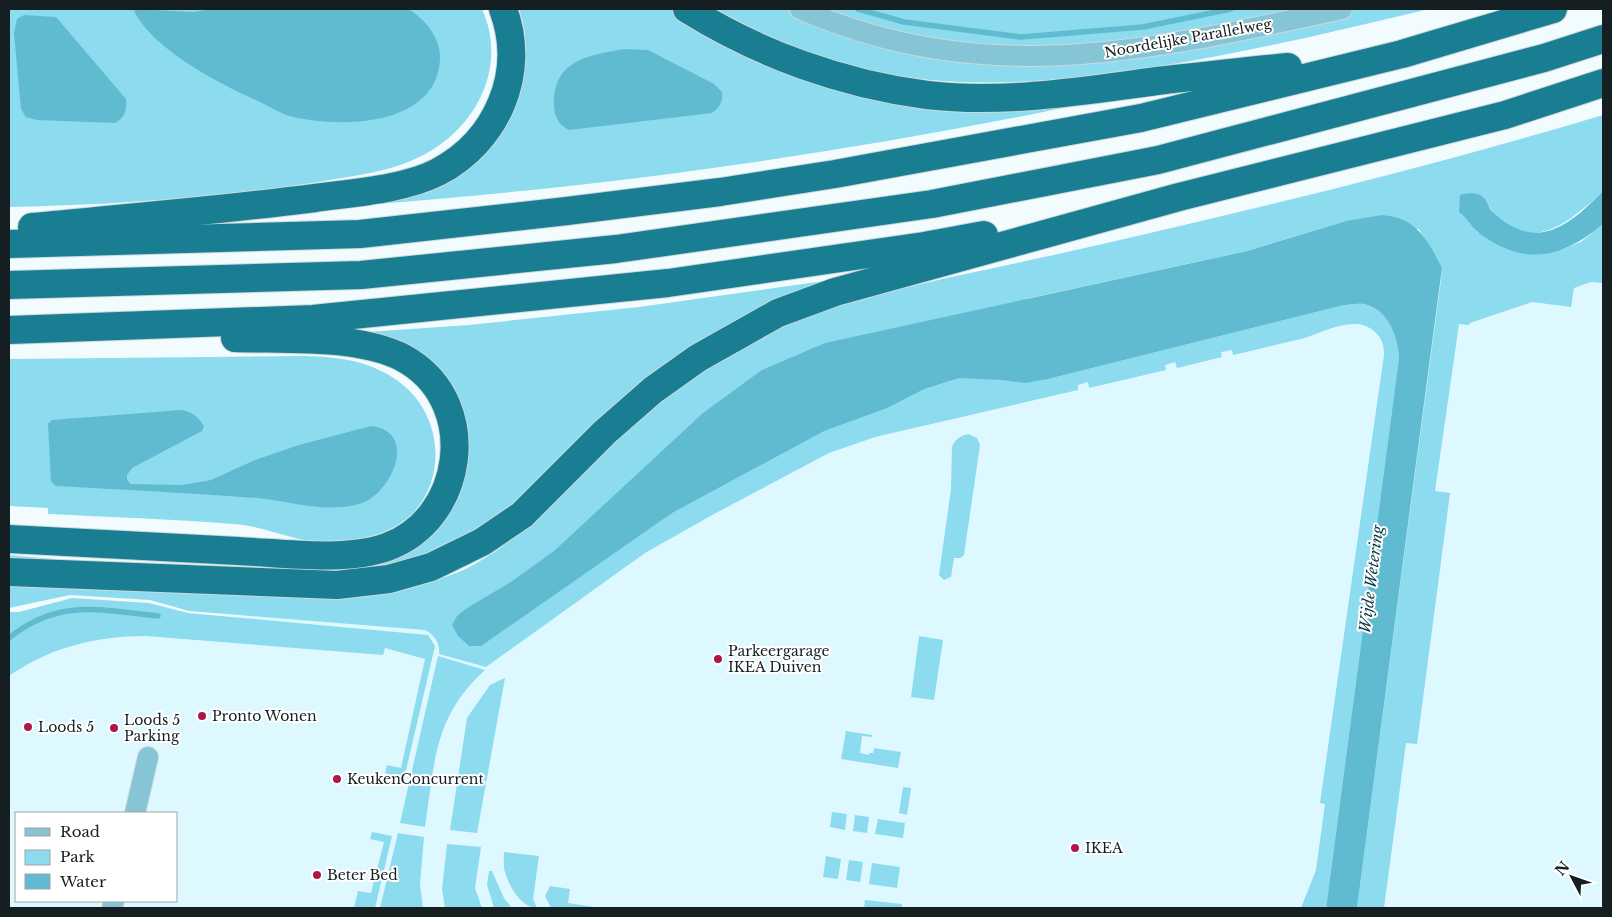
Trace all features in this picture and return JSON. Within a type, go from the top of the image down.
[{"type":"highway","points":[[9,229],[243,207],[317,198],[377,189],[436,173],[461,158],[484,135],[500,110],[507,88],[512,59],[508,22],[503,9]]},
{"type":"highway","points":[[687,9],[756,46],[809,68],[868,84],[936,95],[1027,97],[1402,54]]},
{"type":"highway","points":[[9,244],[360,234],[720,192],[834,174],[1141,118],[1402,54],[1553,9]]},
{"type":"highway","points":[[9,285],[361,275],[616,249],[932,204],[1158,160],[1544,58],[1603,39]]},
{"type":"highway","points":[[9,572],[337,585],[389,579],[431,567],[482,542],[522,515],[605,432],[653,390],[698,358],[778,313],[835,292],[1179,197],[1505,115],[1603,83]]},
{"type":"highway","points":[[13,330],[313,319],[668,283],[924,246],[1179,197]]},
{"type":"highway","points":[[9,539],[320,556],[386,548],[406,538],[424,525],[438,507],[448,488],[454,463],[452,427],[442,397],[428,379],[410,362],[386,350],[361,344],[335,342],[13,330]]},
{"type":"street","name":"Noordelijke Parallelweg","points":[[800,9],[862,32],[933,49],[983,56],[1040,57],[1087,56],[1152,47],[1342,9]]},
{"type":"street","points":[[135,812],[148,757]]},
{"type":"shaded area","points":[[1603,208],[1603,908],[9,908],[9,638],[159,616],[476,617],[846,378],[1424,270],[1437,258]]},
{"type":"green space","points":[[9,9],[482,9],[489,32],[491,54],[488,76],[481,96],[470,115],[455,132],[437,147],[417,158],[393,167],[280,188],[125,202],[9,207]]},
{"type":"green space","points":[[519,9],[671,9],[687,19],[827,83],[1144,91],[904,138],[723,167],[542,189],[342,207],[399,194],[521,87],[526,48],[524,28]]},
{"type":"green space","points":[[716,9],[789,9],[829,24],[940,55],[1245,35],[1353,9],[1429,9],[1293,41],[1155,67],[1038,81],[960,82],[882,73],[844,64],[779,40]]},
{"type":"green space","points":[[811,9],[1319,9],[1081,51],[938,45]]},
{"type":"green space","points":[[1603,115],[1603,191],[1573,217],[1542,232],[1527,233],[1512,228],[1497,216],[1483,197],[1466,216],[1477,232],[1497,244],[1561,250],[1581,242],[1603,224],[1603,283],[1591,282],[1574,288],[1571,307],[1532,302],[1470,323],[1469,325],[1459,324],[1435,491],[1450,493],[1417,744],[1406,743],[1384,908],[1357,908],[1441,280],[1442,268],[1419,229],[1346,221],[1247,251],[1025,299],[1052,378],[1352,304],[1364,304],[1372,307],[1385,318],[1394,333],[1399,358],[1326,908],[1301,908],[1316,870],[1325,804],[1320,803],[1384,355],[1381,339],[1366,326],[1348,324],[1301,339],[1233,355],[1232,350],[1221,352],[1222,357],[1177,368],[1175,362],[1165,365],[1166,370],[1089,388],[1088,382],[1078,385],[1078,390],[875,437],[829,453],[645,553],[486,667],[439,654],[436,640],[425,630],[189,611],[150,600],[70,595],[9,608],[9,585],[393,591],[435,580],[475,564],[524,530],[633,426],[685,383],[751,343],[785,326],[825,310],[951,277],[1068,252],[1294,199],[1480,150]]},
{"type":"green space","points":[[867,275],[781,304],[528,497],[456,546],[362,575],[9,565],[9,555],[76,561],[330,572],[373,567],[404,554],[420,544],[453,406],[352,333],[469,325],[639,307]]},
{"type":"green space","points":[[329,357],[352,361],[374,368],[395,379],[414,396],[427,416],[434,438],[435,461],[431,484],[420,504],[404,521],[381,533],[360,539],[327,542],[305,540],[241,525],[164,519],[48,514],[48,508],[9,506],[9,359]]},
{"type":"green space","points":[[968,434],[977,438],[980,445],[964,555],[960,558],[954,558],[951,577],[944,580],[939,575],[951,489],[952,447],[958,438]]},
{"type":"green space","points":[[72,598],[149,603],[188,613],[428,635],[435,646],[404,779],[385,773],[387,765],[401,768],[425,659],[385,648],[383,655],[146,636],[109,638],[74,645],[41,658],[9,676],[9,612],[19,612]]},
{"type":"green space","points":[[919,636],[943,640],[934,700],[911,697]]},
{"type":"green space","points":[[438,656],[485,670],[455,705],[446,723],[439,742],[425,827],[400,823]]},
{"type":"green space","points":[[505,678],[477,833],[450,830],[467,718],[490,685]]},
{"type":"green space","points":[[846,731],[872,735],[872,737],[862,736],[860,753],[869,755],[869,753],[873,753],[874,748],[901,752],[898,768],[841,759]]},
{"type":"green space","points":[[903,787],[911,788],[907,815],[899,813]]},
{"type":"green space","points":[[832,812],[847,814],[845,830],[830,827]]},
{"type":"green space","points":[[855,815],[869,817],[867,833],[853,831]]},
{"type":"green space","points":[[878,819],[905,823],[903,838],[875,834]]},
{"type":"green space","points":[[372,832],[392,836],[375,908],[354,908],[358,891],[371,893],[384,842],[370,839]]},
{"type":"green space","points":[[398,833],[424,837],[420,884],[423,908],[380,908]]},
{"type":"green space","points":[[447,844],[481,847],[475,888],[482,908],[445,908],[442,889]]},
{"type":"green space","points":[[504,852],[539,856],[533,899],[537,908],[526,904],[513,890],[504,870]]},
{"type":"green space","points":[[826,856],[841,859],[838,879],[823,877]]},
{"type":"green space","points":[[849,860],[863,862],[860,882],[846,880]]},
{"type":"green space","points":[[872,863],[900,867],[897,888],[869,884]]},
{"type":"green space","points":[[489,871],[492,871],[504,898],[512,908],[494,908],[487,885]]},
{"type":"green space","points":[[550,886],[570,889],[568,903],[601,908],[551,908],[545,896]]},
{"type":"green space","points":[[865,900],[902,904],[902,908],[864,908]]},
{"type":"water","points":[[137,9],[193,12],[212,9],[408,9],[420,17],[434,35],[440,57],[435,80],[423,98],[405,110],[383,118],[359,122],[310,120],[282,113],[228,87],[190,65],[157,40],[134,11]]},
{"type":"water","points":[[24,15],[56,17],[126,99],[126,110],[121,118],[115,123],[37,120],[26,117],[21,109],[14,33],[17,19]]},
{"type":"water","points":[[625,49],[648,50],[714,84],[722,92],[722,99],[717,109],[712,113],[569,130],[562,126],[556,117],[554,109],[555,90],[560,78],[567,69],[586,57]]},
{"type":"water","points":[[1603,191],[1603,224],[1573,245],[1544,254],[1513,251],[1497,244],[1480,234],[1459,212],[1460,195],[1468,193],[1478,194],[1484,198],[1491,210],[1504,222],[1528,232],[1545,232],[1561,226],[1574,218]]},
{"type":"water","name":"Wijde Wetering","points":[[1382,215],[1404,220],[1420,232],[1442,268],[1357,908],[1326,908],[1399,358],[1394,333],[1390,325],[1379,312],[1364,304],[1340,306],[1048,379],[1025,383],[959,378],[924,389],[887,408],[824,431],[672,513],[481,646],[469,646],[458,636],[452,625],[457,616],[467,608],[511,582],[554,551],[703,413],[762,370],[825,343],[1247,251],[1346,221]]},
{"type":"water","points":[[181,410],[192,413],[197,417],[204,426],[202,431],[132,468],[127,475],[127,480],[131,484],[183,485],[211,480],[255,460],[299,445],[371,426],[385,430],[394,439],[397,450],[396,462],[391,475],[373,497],[351,506],[330,508],[257,498],[56,486],[51,481],[48,424],[52,420]]},
{"type":"waterway","points":[[858,9],[904,22],[1021,37],[1143,27],[1231,9]]},
{"type":"waterway","points":[[9,638],[27,625],[63,612],[99,610],[158,616]]},
{"type":"place","name":"Parkeergarage IKEA Duiven","points":[[718,659]]},
{"type":"place","name":"Pronto Wonen","points":[[202,716]]},
{"type":"place","name":"Loods 5","points":[[28,727]]},
{"type":"place","name":"Loods 5 Parking","points":[[114,728]]},
{"type":"place","name":"KeukenConcurrent","points":[[337,779]]},
{"type":"place","name":"IKEA","points":[[1075,848]]},
{"type":"place","name":"Beter Bed","points":[[317,875]]}]
